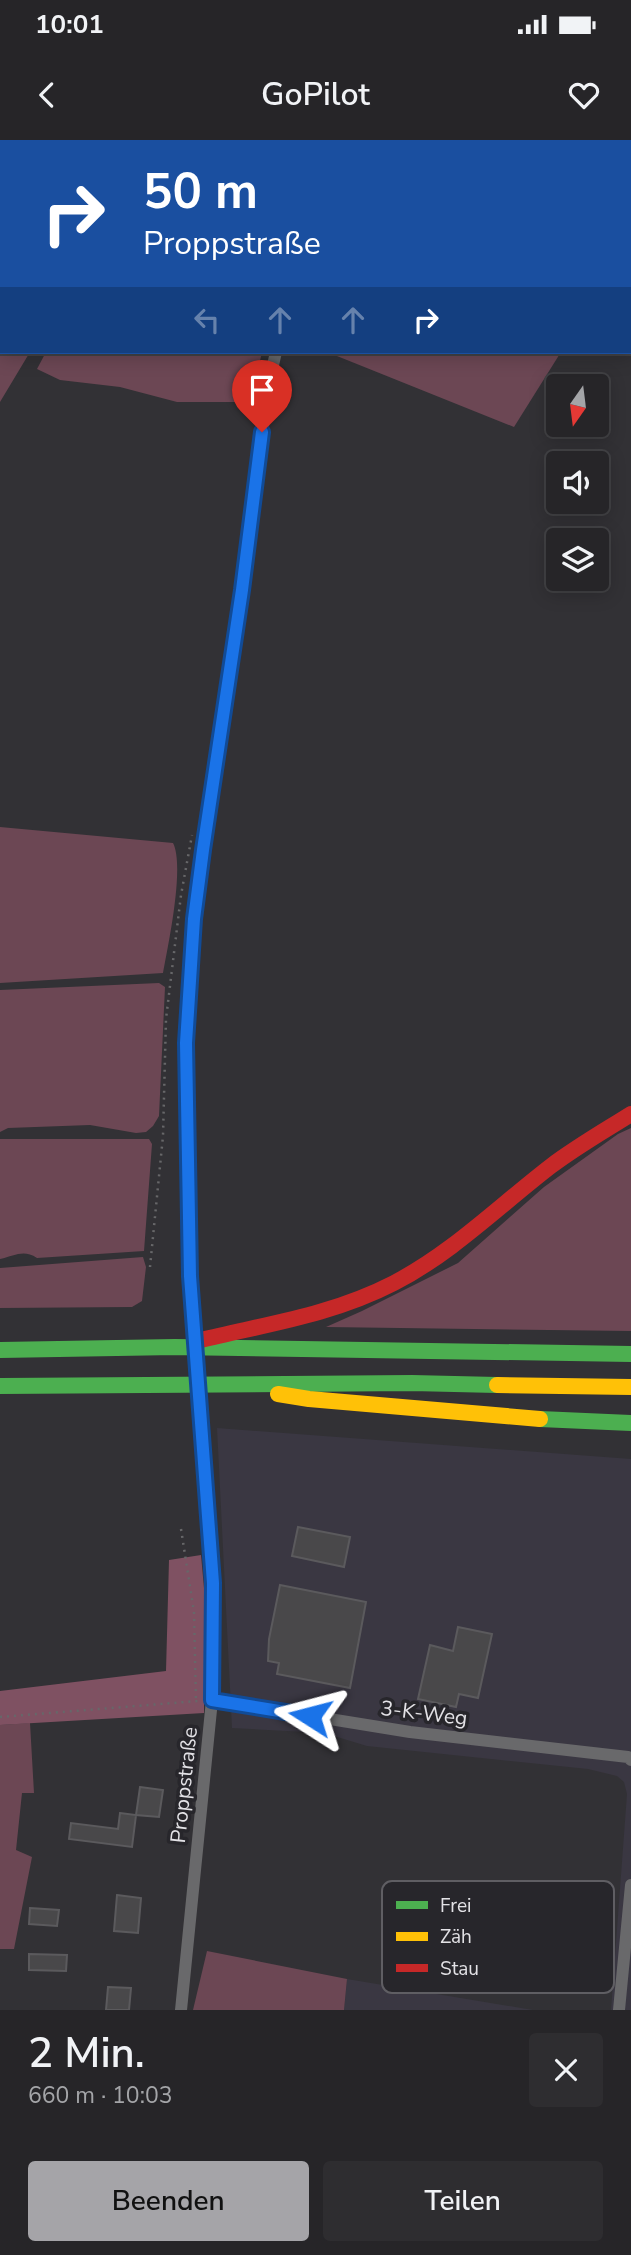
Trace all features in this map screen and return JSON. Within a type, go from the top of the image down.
[{"type":"highway","points":[[175,1347],[236,1331],[295,1320],[352,1303],[405,1277],[458,1243],[591,1138],[631,1114]]},
{"type":"highway","points":[[0,1350],[175,1347],[631,1354]]},
{"type":"highway","points":[[213,1383],[309,1399],[556,1420],[631,1423]]},
{"type":"highway","points":[[0,1385],[412,1383],[631,1387]]},
{"type":"street","name":"Proppstraße","points":[[181,2010],[212,1700],[213,1583],[190,1276],[186,1043],[194,919],[242,590],[268,387],[276,354]]},
{"type":"street","name":"3-K-Weg","points":[[212,1700],[410,1732],[579,1750],[628,1757],[631,1760]]},
{"type":"street","points":[[619,2010],[631,1885]]},
{"type":"path","points":[[150,1267],[163,1136],[166,1019],[181,895],[192,833]]},
{"type":"path","points":[[181,1529],[194,1612],[196,1702]]},
{"type":"path","points":[[0,1717],[212,1700]]},
{"type":"shaded area","points":[[0,354],[29,354],[0,402]]},
{"type":"shaded area","points":[[45,354],[262,354],[254,388],[246,402],[177,402],[120,387],[60,380],[37,369]]},
{"type":"shaded area","points":[[332,354],[560,354],[514,427]]},
{"type":"shaded area","points":[[0,827],[173,843],[176,854],[176,887],[163,973],[0,983]]},
{"type":"shaded area","points":[[159,983],[165,987],[159,1116],[153,1126],[146,1132],[136,1133],[90,1125],[8,1128],[0,1132],[0,990]]},
{"type":"shaded area","points":[[631,1128],[631,1331],[326,1327],[458,1263],[544,1187],[618,1134]]},
{"type":"shaded area","points":[[0,1139],[149,1139],[152,1144],[144,1251],[37,1258],[23,1254],[0,1259]]},
{"type":"shaded area","points":[[143,1257],[146,1267],[142,1301],[132,1307],[0,1308],[0,1268]]},
{"type":"shaded area","points":[[217,1428],[631,1459],[631,2010],[611,2010],[627,1794],[624,1782],[617,1776],[588,1769],[367,1746],[324,1733],[232,1728]]},
{"type":"shaded area","points":[[201,1555],[204,1588],[204,1713],[0,1725],[0,1691],[166,1671],[169,1560]]},
{"type":"shaded area","points":[[30,1723],[34,1793],[22,1793],[16,1850],[32,1857],[14,1949],[0,1949],[0,1725]]},
{"type":"shaded area","points":[[207,1951],[347,1979],[344,2010],[193,2010]]},
{"type":"shaded area","points":[[347,1979],[382,1985],[382,1993],[431,1993],[533,2010],[344,2010]]},
{"type":"building","points":[[298,1527],[350,1537],[344,1567],[292,1556]]},
{"type":"building","points":[[280,1585],[366,1602],[350,1688],[277,1674],[279,1663],[268,1661],[269,1639]]},
{"type":"building","points":[[458,1627],[492,1634],[478,1698],[459,1694],[456,1707],[418,1699],[430,1645],[453,1651]]},
{"type":"building","points":[[140,1787],[163,1790],[159,1817],[136,1815]]},
{"type":"building","points":[[120,1813],[136,1815],[132,1847],[69,1839],[71,1823],[118,1829]]},
{"type":"building","points":[[117,1895],[141,1898],[138,1933],[114,1931]]},
{"type":"building","points":[[30,1908],[59,1910],[57,1926],[29,1924]]},
{"type":"building","points":[[29,1954],[67,1955],[66,1971],[29,1970]]},
{"type":"building","points":[[108,1987],[131,1988],[129,2010],[106,2010]]},
{"type":"traffic: fast","points":[[0,1350],[175,1347],[631,1354]]},
{"type":"traffic: fast","points":[[0,1386],[412,1383],[497,1385]]},
{"type":"traffic: fast","points":[[540,1419],[631,1423]]},
{"type":"traffic: slow","points":[[497,1385],[631,1387]]},
{"type":"traffic: slow","points":[[278,1394],[540,1419]]},
{"type":"traffic: jam","points":[[201,1340],[323,1311],[394,1283],[436,1258],[561,1159],[631,1114]]},
{"type":"route","points":[[262,432],[194,919],[186,1043],[190,1276],[213,1583],[212,1700],[310,1716]]}]
